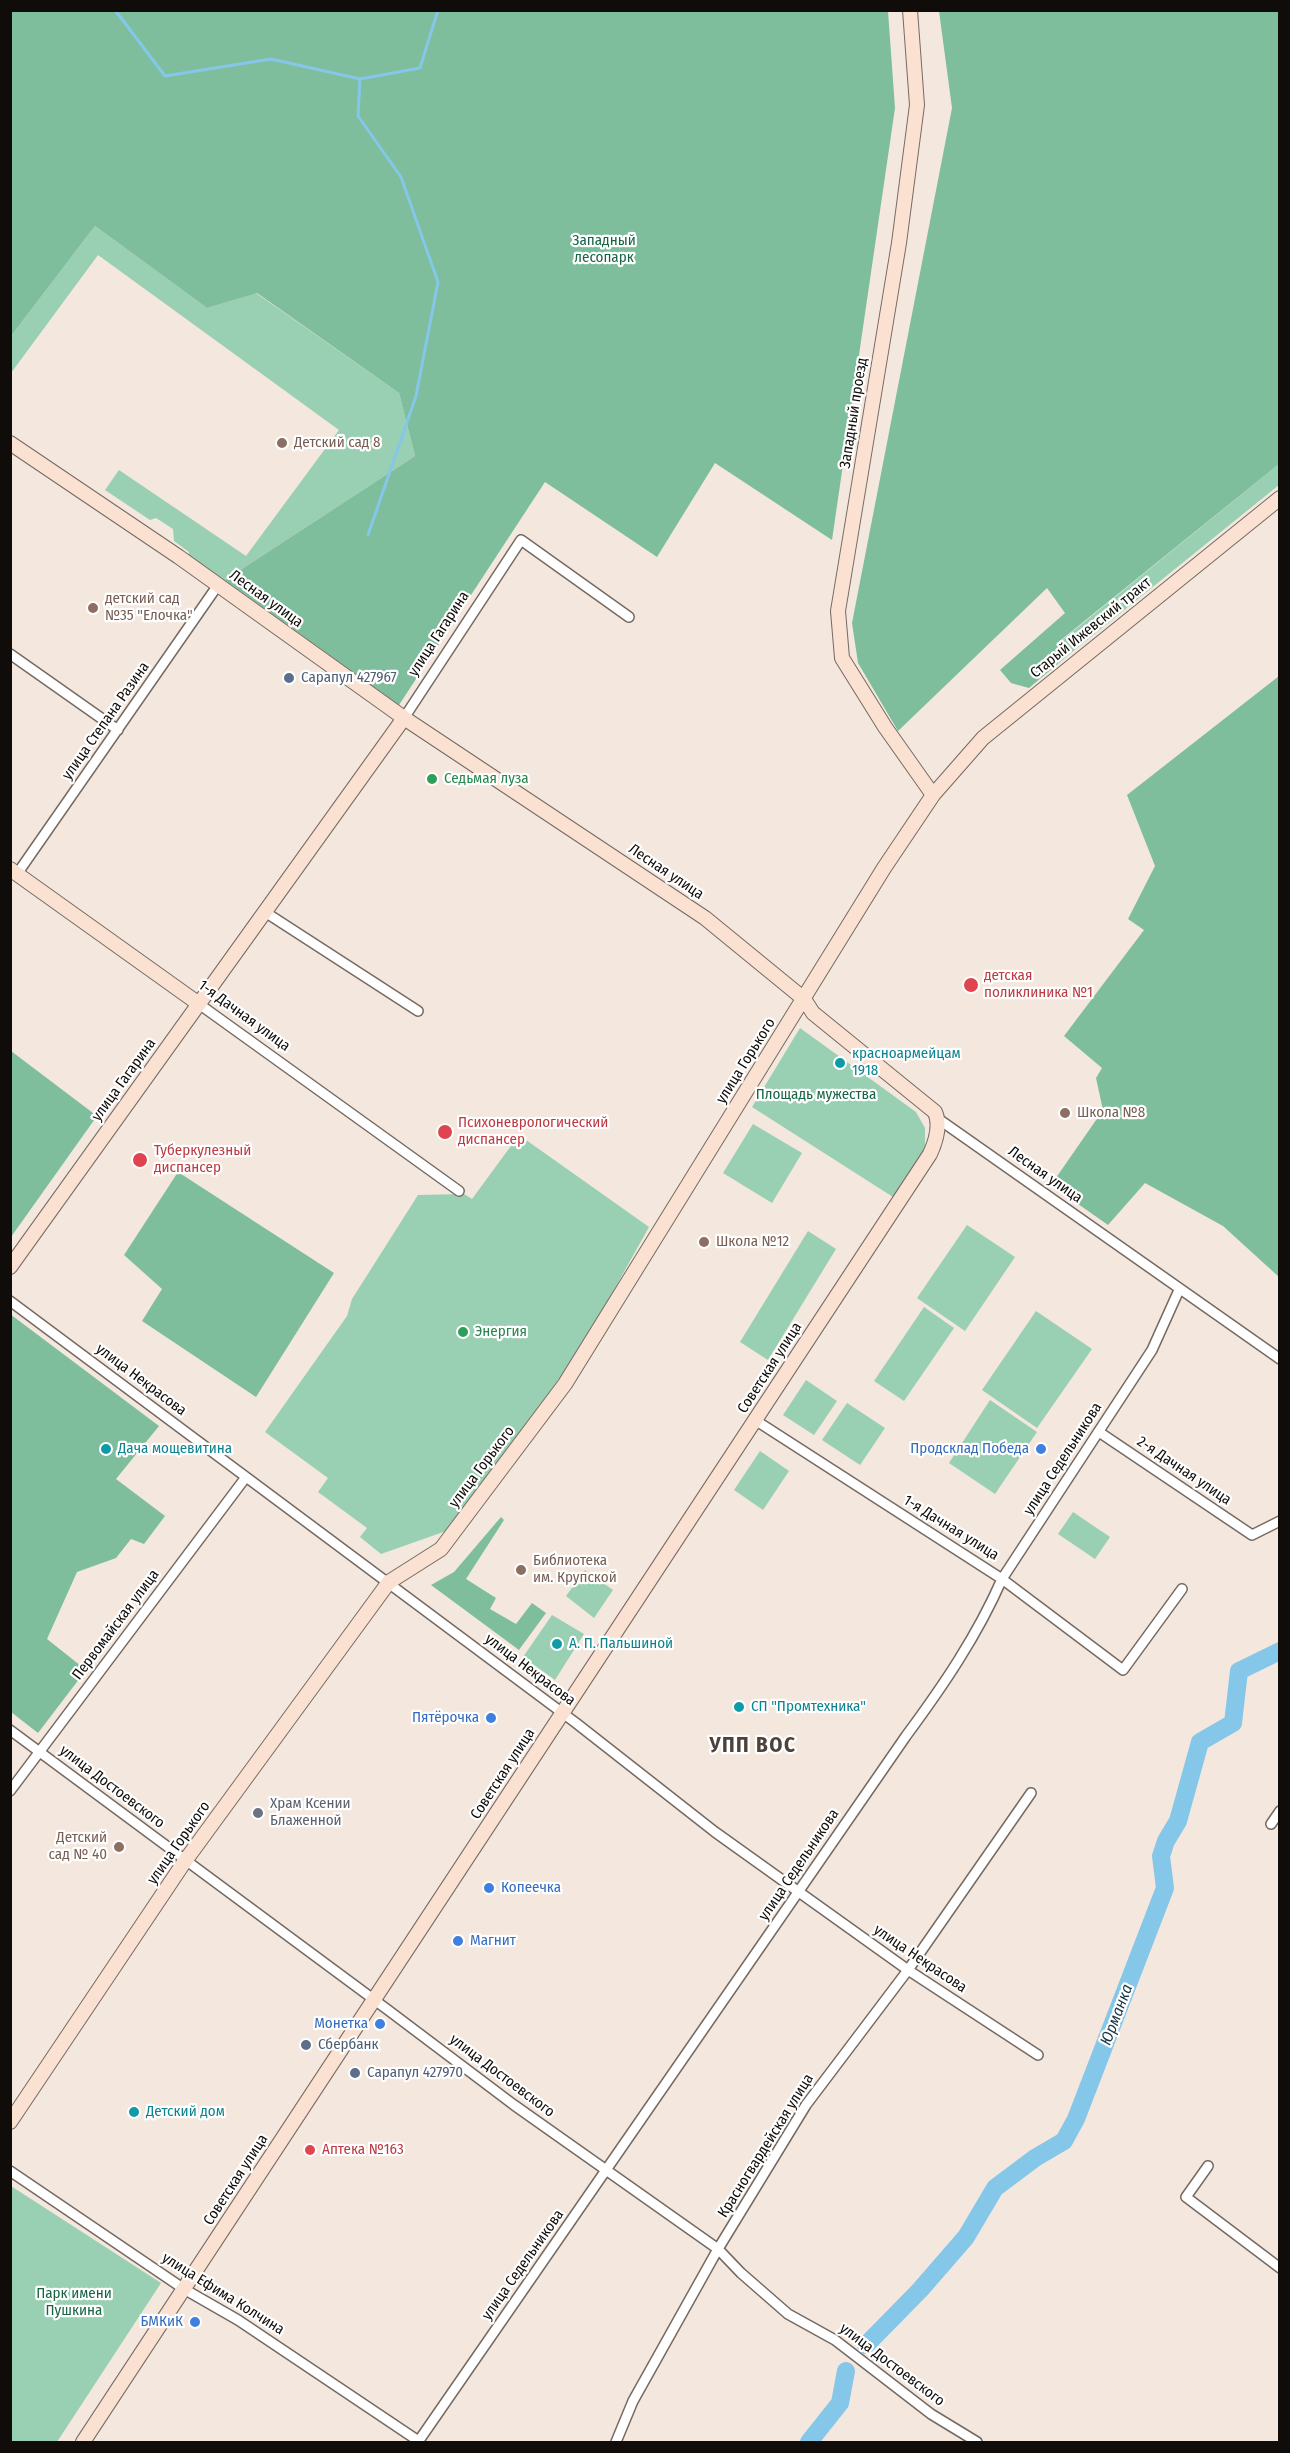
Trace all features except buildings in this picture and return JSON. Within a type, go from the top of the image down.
[{"type":"street","name":"Западный проезд","points":[[910,10],[917,105],[899,243],[838,611],[842,658],[885,727],[933,795]]},
{"type":"street","name":"Лесная улица","points":[[10,443],[218,585],[404,718],[705,918],[804,999],[813,1013],[935,1112],[937,1118],[1280,1359]]},
{"type":"street","name":"Старый Ижевский тракт","points":[[933,795],[983,738],[1280,498]]},
{"type":"street","name":"улица Гагарина","points":[[10,1267],[404,718],[521,540],[628,617]]},
{"type":"street","name":"улица Степана Разина","points":[[14,871],[118,730],[218,585]]},
{"type":"street","points":[[10,654],[118,730]]},
{"type":"street","name":"улица Горького","points":[[10,2121],[185,1861],[389,1582],[441,1549],[565,1384],[884,868],[933,795]]},
{"type":"street","name":"1-я Дачная улица","points":[[14,871],[459,1191]]},
{"type":"street","points":[[265,912],[418,1011]]},
{"type":"street","name":"Советская улица","points":[[83,2442],[930,1154],[937,1138],[937,1118]]},
{"type":"street","name":"улица Седельникова","points":[[419,2442],[959,1662],[986,1616],[1002,1579],[1152,1350],[1179,1290]]},
{"type":"street","name":"улица Некрасова","points":[[10,1301],[389,1582],[798,1893],[908,1970],[1038,2055]]},
{"type":"street","name":"1-я Дачная улица","points":[[755,1420],[1002,1579],[1124,1670],[1182,1589]]},
{"type":"street","name":"2-я Дачная улица","points":[[1099,1432],[1252,1535],[1280,1521]]},
{"type":"street","name":"Первомайская улица","points":[[10,1791],[246,1478]]},
{"type":"street","name":"улица Достоевского","points":[[10,1730],[606,2172],[718,2249],[741,2273],[788,2314],[835,2340],[931,2415],[977,2442]]},
{"type":"street","name":"Красногвардейская улица","points":[[616,2442],[633,2401],[718,2249],[806,2105],[908,1970],[1030,1793]]},
{"type":"street","points":[[1271,1824],[1280,1811]]},
{"type":"street","points":[[1208,2166],[1186,2197],[1280,2268]]},
{"type":"street","name":"улица Ефима Колчина","points":[[10,2171],[184,2289],[238,2320],[419,2442]]},
{"type":"green space","name":"Западный лесопарк","points":[[11,10],[888,11],[895,108],[832,540],[715,463],[657,557],[545,482],[399,705],[225,580],[415,456],[399,393],[257,293],[207,308],[95,226],[11,336]]},
{"type":"green space","points":[[939,11],[1279,11],[1279,464],[1056,644],[1066,657],[1029,688],[1011,683],[1000,670],[1065,613],[1047,588],[898,731],[858,663],[852,623],[952,108]]},
{"type":"green space","points":[[95,226],[207,308],[256,293],[399,393],[415,456],[225,580],[188,556],[189,552],[174,541],[173,529],[156,518],[150,520],[105,490],[119,470],[246,556],[339,430],[98,255],[11,373],[11,336]]},
{"type":"green space","points":[[1279,464],[1279,485],[1066,657],[1056,645]]},
{"type":"green space","points":[[1279,676],[1279,1277],[1223,1226],[1145,1183],[1108,1225],[1051,1185],[1103,1110],[1096,1078],[1102,1068],[1064,1036],[1144,930],[1128,919],[1155,866],[1127,795]]},
{"type":"green space","name":"Площадь мужества","points":[[800,1028],[916,1112],[925,1128],[925,1149],[893,1197],[752,1107]]},
{"type":"green space","points":[[11,1051],[97,1116],[11,1237]]},
{"type":"green space","points":[[753,1124],[802,1153],[772,1203],[723,1173]]},
{"type":"green space","name":"Энергия","points":[[519,1135],[649,1227],[582,1347],[449,1530],[381,1554],[360,1537],[367,1528],[318,1492],[328,1478],[265,1432],[347,1316],[352,1299],[418,1195],[464,1194],[472,1199]]},
{"type":"green space","points":[[178,1172],[334,1273],[256,1397],[142,1321],[162,1289],[124,1255]]},
{"type":"green space","points":[[967,1225],[1015,1257],[965,1331],[917,1298]]},
{"type":"green space","points":[[808,1231],[836,1249],[768,1360],[740,1342]]},
{"type":"green space","points":[[924,1307],[954,1328],[904,1401],[874,1381]]},
{"type":"green space","points":[[1036,1311],[1092,1349],[1037,1428],[982,1390]]},
{"type":"green space","points":[[10,1314],[159,1426],[116,1479],[165,1516],[144,1544],[131,1539],[116,1558],[77,1572],[47,1639],[86,1670],[38,1733],[11,1712]]},
{"type":"green space","points":[[806,1380],[837,1401],[814,1435],[783,1415]]},
{"type":"green space","points":[[990,1400],[1037,1432],[995,1494],[949,1463]]},
{"type":"green space","points":[[847,1403],[885,1428],[860,1465],[822,1440]]},
{"type":"green space","points":[[760,1451],[789,1471],[763,1510],[734,1490]]},
{"type":"green space","points":[[1073,1512],[1110,1537],[1095,1559],[1058,1534]]},
{"type":"green space","points":[[501,1517],[504,1520],[466,1579],[496,1598],[490,1609],[516,1624],[532,1603],[546,1613],[519,1650],[431,1585],[454,1572]]},
{"type":"green space","points":[[585,1570],[613,1590],[594,1618],[566,1596]]},
{"type":"green space","points":[[552,1615],[584,1634],[555,1680],[523,1657]]},
{"type":"green space","name":"Парк имени Пушкина","points":[[11,2186],[161,2283],[57,2442],[11,2442]]},
{"type":"waterway","points":[[115,10],[165,76],[271,59],[360,79],[420,68],[438,10]]},
{"type":"waterway","points":[[360,79],[358,116],[401,177],[438,282],[416,396],[368,535]]},
{"type":"waterway","name":"Юрманка","points":[[866,2345],[920,2290],[966,2237],[995,2188],[1035,2158],[1064,2141],[1076,2119],[1165,1888],[1161,1856],[1166,1841],[1178,1821],[1200,1742],[1233,1723],[1239,1671],[1280,1651]]},
{"type":"waterway","name":"Юрманка","points":[[809,2442],[840,2403],[846,2371]]},
{"type":"place","name":"Детский сад 8","points":[[282,443]]},
{"type":"place","name":"детский сад №35 \"Елочка\"","points":[[93,608]]},
{"type":"place","name":"Сарапул 427967","points":[[289,678]]},
{"type":"place","name":"Седьмая луза","points":[[432,779]]},
{"type":"place","name":"детская поликлиника №1","points":[[971,985]]},
{"type":"place","name":"красноармейцам 1918","points":[[840,1063]]},
{"type":"place","name":"Школа №8","points":[[1065,1113]]},
{"type":"place","name":"Психоневрологический диспансер","points":[[445,1132]]},
{"type":"place","name":"Туберкулезный диспансер","points":[[140,1160]]},
{"type":"place","name":"Школа №12","points":[[704,1242]]},
{"type":"place","name":"Энергия","points":[[463,1332]]},
{"type":"place","name":"Дача мощевитина","points":[[106,1449]]},
{"type":"place","name":"Продсклад Победа","points":[[1041,1449]]},
{"type":"place","name":"Библиотека им. Крупской","points":[[521,1570]]},
{"type":"place","name":"А. П. Пальшиной","points":[[557,1644]]},
{"type":"place","name":"СП \"Промтехника\"","points":[[739,1707]]},
{"type":"place","name":"Пятёрочка","points":[[491,1718]]},
{"type":"place","name":"Храм Ксении Блаженной","points":[[258,1813]]},
{"type":"place","name":"Детский сад № 40","points":[[119,1847]]},
{"type":"place","name":"Копеечка","points":[[489,1888]]},
{"type":"place","name":"Магнит","points":[[458,1941]]},
{"type":"place","name":"Монетка","points":[[380,2024]]},
{"type":"place","name":"Сбербанк","points":[[306,2045]]},
{"type":"place","name":"Сарапул 427970","points":[[355,2073]]},
{"type":"place","name":"Детский дом","points":[[134,2112]]},
{"type":"place","name":"Аптека №163","points":[[310,2150]]},
{"type":"place","name":"БМКиК","points":[[195,2322]]},
{"type":"district","name":"УПП ВОС","points":[[753,1746]]}]
